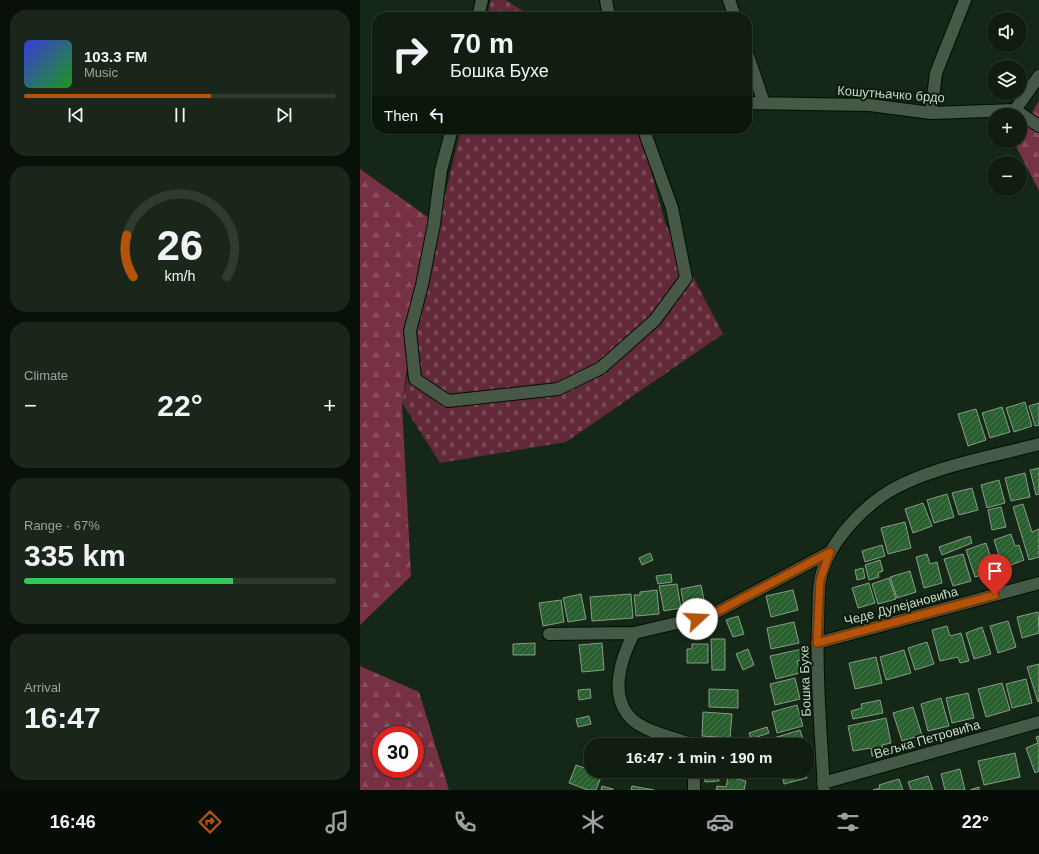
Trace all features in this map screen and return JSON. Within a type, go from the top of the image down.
[{"type":"street","points":[[479,12],[482,0]]},
{"type":"street","points":[[606,0],[608,12]]},
{"type":"street","points":[[729,0],[733,12]]},
{"type":"street","points":[[931,113],[936,73],[965,0]]},
{"type":"street","points":[[752,68],[764,103]]},
{"type":"street","points":[[1015,108],[1039,76]]},
{"type":"street","name":"Кошутњачко брдо","points":[[752,104],[870,105],[931,113],[987,111]]},
{"type":"street","points":[[1027,118],[1039,126]]},
{"type":"street","points":[[451,134],[441,170],[434,224],[422,284],[410,332],[415,379],[448,401],[558,389],[601,368],[655,320],[686,278],[672,208],[646,134]]},
{"type":"street","name":"Бошка Бухе","points":[[824,787],[817,643],[820,580],[830,552],[847,529],[871,504],[904,483],[946,468],[1039,444]]},
{"type":"street","points":[[549,634],[634,633],[711,615],[830,552]]},
{"type":"street","name":"Чеде Дулејановића","points":[[817,643],[1039,583]]},
{"type":"street","points":[[634,633],[620,668],[618,690],[624,708],[634,720],[647,728],[674,738]]},
{"type":"street","name":"Вељка Петровића","points":[[824,787],[1039,722]]},
{"type":"street","points":[[694,778],[694,790]]},
{"type":"green space","points":[[491,0],[506,0],[524,12],[488,12]]},
{"type":"green space","points":[[1039,101],[1039,191],[1027,167],[1027,156],[1021,156],[1017,148],[1027,148],[1027,121]]},
{"type":"green space","points":[[460,134],[641,134],[665,223],[723,334],[566,442],[440,463],[402,403],[439,220]]},
{"type":"green space","points":[[360,169],[429,218],[402,403],[411,576],[360,625]]},
{"type":"green space","points":[[360,666],[419,692],[449,790],[360,790]]},
{"type":"building","points":[[1025,402],[1032,426],[1014,432],[1006,408]]},
{"type":"building","points":[[1039,403],[1039,425],[1035,426],[1029,406]]},
{"type":"building","points":[[1002,407],[1010,432],[990,438],[982,413]]},
{"type":"building","points":[[976,409],[986,440],[968,446],[958,414]]},
{"type":"building","points":[[1039,468],[1039,494],[1036,495],[1030,470]]},
{"type":"building","points":[[1025,473],[1030,497],[1011,501],[1005,478]]},
{"type":"building","points":[[999,480],[1005,503],[987,508],[981,485]]},
{"type":"building","points":[[972,488],[978,510],[959,515],[952,493]]},
{"type":"building","points":[[947,494],[954,517],[934,523],[927,500]]},
{"type":"building","points":[[923,503],[932,526],[913,533],[905,509]]},
{"type":"building","points":[[1023,504],[1032,532],[1039,529],[1039,557],[1029,560],[1013,507]]},
{"type":"building","points":[[1001,507],[1006,527],[992,530],[988,510]]},
{"type":"building","points":[[905,522],[911,548],[888,554],[881,528]]},
{"type":"building","points":[[1011,534],[1015,546],[1019,545],[1024,560],[1003,568],[994,540]]},
{"type":"building","points":[[970,536],[972,543],[942,555],[939,547]]},
{"type":"building","points":[[986,543],[995,571],[975,577],[966,550]]},
{"type":"building","points":[[882,545],[885,556],[865,562],[862,551]]},
{"type":"building","points":[[650,553],[653,560],[642,565],[639,558]]},
{"type":"building","points":[[927,554],[930,564],[937,562],[942,583],[924,588],[916,557]]},
{"type":"building","points":[[963,554],[971,581],[953,586],[944,559]]},
{"type":"building","points":[[880,560],[883,571],[878,573],[879,577],[869,580],[865,565]]},
{"type":"building","points":[[863,568],[865,578],[857,580],[855,570]]},
{"type":"building","points":[[910,571],[916,592],[897,598],[890,577]]},
{"type":"building","points":[[671,574],[672,582],[658,584],[656,576]]},
{"type":"building","points":[[889,578],[896,599],[878,604],[872,584]]},
{"type":"building","points":[[869,583],[875,603],[858,608],[852,588]]},
{"type":"building","points":[[677,584],[681,608],[664,611],[659,586]]},
{"type":"building","points":[[701,585],[706,610],[685,614],[681,589]]},
{"type":"building","points":[[657,590],[659,614],[636,616],[634,595],[640,595],[640,592]]},
{"type":"building","points":[[793,590],[798,610],[771,617],[766,596]]},
{"type":"building","points":[[581,594],[586,619],[568,622],[563,598]]},
{"type":"building","points":[[631,594],[633,618],[592,621],[590,597]]},
{"type":"building","points":[[561,600],[564,622],[543,626],[539,603]]},
{"type":"building","points":[[1038,612],[1039,633],[1022,638],[1017,617]]},
{"type":"building","points":[[738,616],[744,634],[733,637],[726,620]]},
{"type":"building","points":[[1008,621],[1016,647],[998,653],[990,626]]},
{"type":"building","points":[[794,622],[799,643],[771,649],[767,628]]},
{"type":"building","points":[[947,626],[950,636],[961,633],[969,661],[960,663],[958,657],[940,661],[932,630]]},
{"type":"building","points":[[982,627],[991,654],[974,659],[966,633]]},
{"type":"building","points":[[711,639],[725,639],[725,670],[712,670]]},
{"type":"building","points":[[927,642],[934,664],[915,670],[908,648]]},
{"type":"building","points":[[535,643],[535,655],[513,655],[513,644]]},
{"type":"building","points":[[602,643],[604,670],[582,672],[579,645]]},
{"type":"building","points":[[692,644],[708,644],[708,663],[687,663],[687,649],[692,649]]},
{"type":"building","points":[[748,649],[754,665],[743,670],[736,654]]},
{"type":"building","points":[[802,649],[804,660],[797,661],[800,673],[776,679],[770,656]]},
{"type":"building","points":[[904,650],[911,673],[886,680],[880,657]]},
{"type":"building","points":[[876,657],[882,683],[855,689],[849,663]]},
{"type":"building","points":[[1039,664],[1039,701],[1038,702],[1027,667]]},
{"type":"building","points":[[795,678],[800,699],[775,705],[770,684]]},
{"type":"building","points":[[1026,679],[1032,703],[1012,708],[1006,684]]},
{"type":"building","points":[[1002,683],[1010,710],[986,717],[978,689]]},
{"type":"building","points":[[590,689],[591,698],[579,700],[578,690]]},
{"type":"building","points":[[709,689],[738,690],[738,708],[709,707]]},
{"type":"building","points":[[968,693],[974,718],[952,723],[946,698]]},
{"type":"building","points":[[941,698],[949,726],[928,731],[921,704]]},
{"type":"building","points":[[880,700],[883,713],[853,719],[851,711],[862,708],[861,704]]},
{"type":"building","points":[[797,705],[803,726],[777,733],[772,712]]},
{"type":"building","points":[[913,707],[922,735],[902,741],[893,713]]},
{"type":"building","points":[[703,712],[732,714],[730,738],[702,736]]},
{"type":"building","points":[[589,716],[591,724],[578,727],[576,719]]},
{"type":"building","points":[[886,718],[891,743],[882,745],[884,753],[872,756],[871,748],[853,751],[848,726]]},
{"type":"building","points":[[767,727],[769,733],[751,738],[749,733]]},
{"type":"building","points":[[800,730],[803,738],[774,738]]},
{"type":"building","points":[[1039,736],[1039,771],[1035,773],[1026,748],[1038,743],[1036,737]]},
{"type":"building","points":[[1015,753],[1020,777],[984,785],[978,761]]},
{"type":"building","points":[[576,765],[584,768],[584,778],[600,778],[596,790],[588,790],[569,783]]},
{"type":"building","points":[[960,769],[965,790],[945,790],[941,774]]},
{"type":"building","points":[[928,776],[933,790],[911,790],[908,782]]},
{"type":"building","points":[[705,778],[719,778],[719,781],[705,782]]},
{"type":"building","points":[[728,778],[746,781],[744,790],[716,790],[717,786],[726,787]]},
{"type":"building","points":[[783,778],[807,778],[784,784]]},
{"type":"building","points":[[899,779],[903,790],[873,790],[880,788],[879,785]]},
{"type":"building","points":[[602,786],[613,789],[613,790],[601,790]]},
{"type":"building","points":[[632,786],[654,790],[631,790]]},
{"type":"building","points":[[979,787],[979,790],[970,790]]},
{"type":"route","points":[[697,619],[711,615],[761,587],[830,552],[820,580],[817,643],[995,595]]}]
